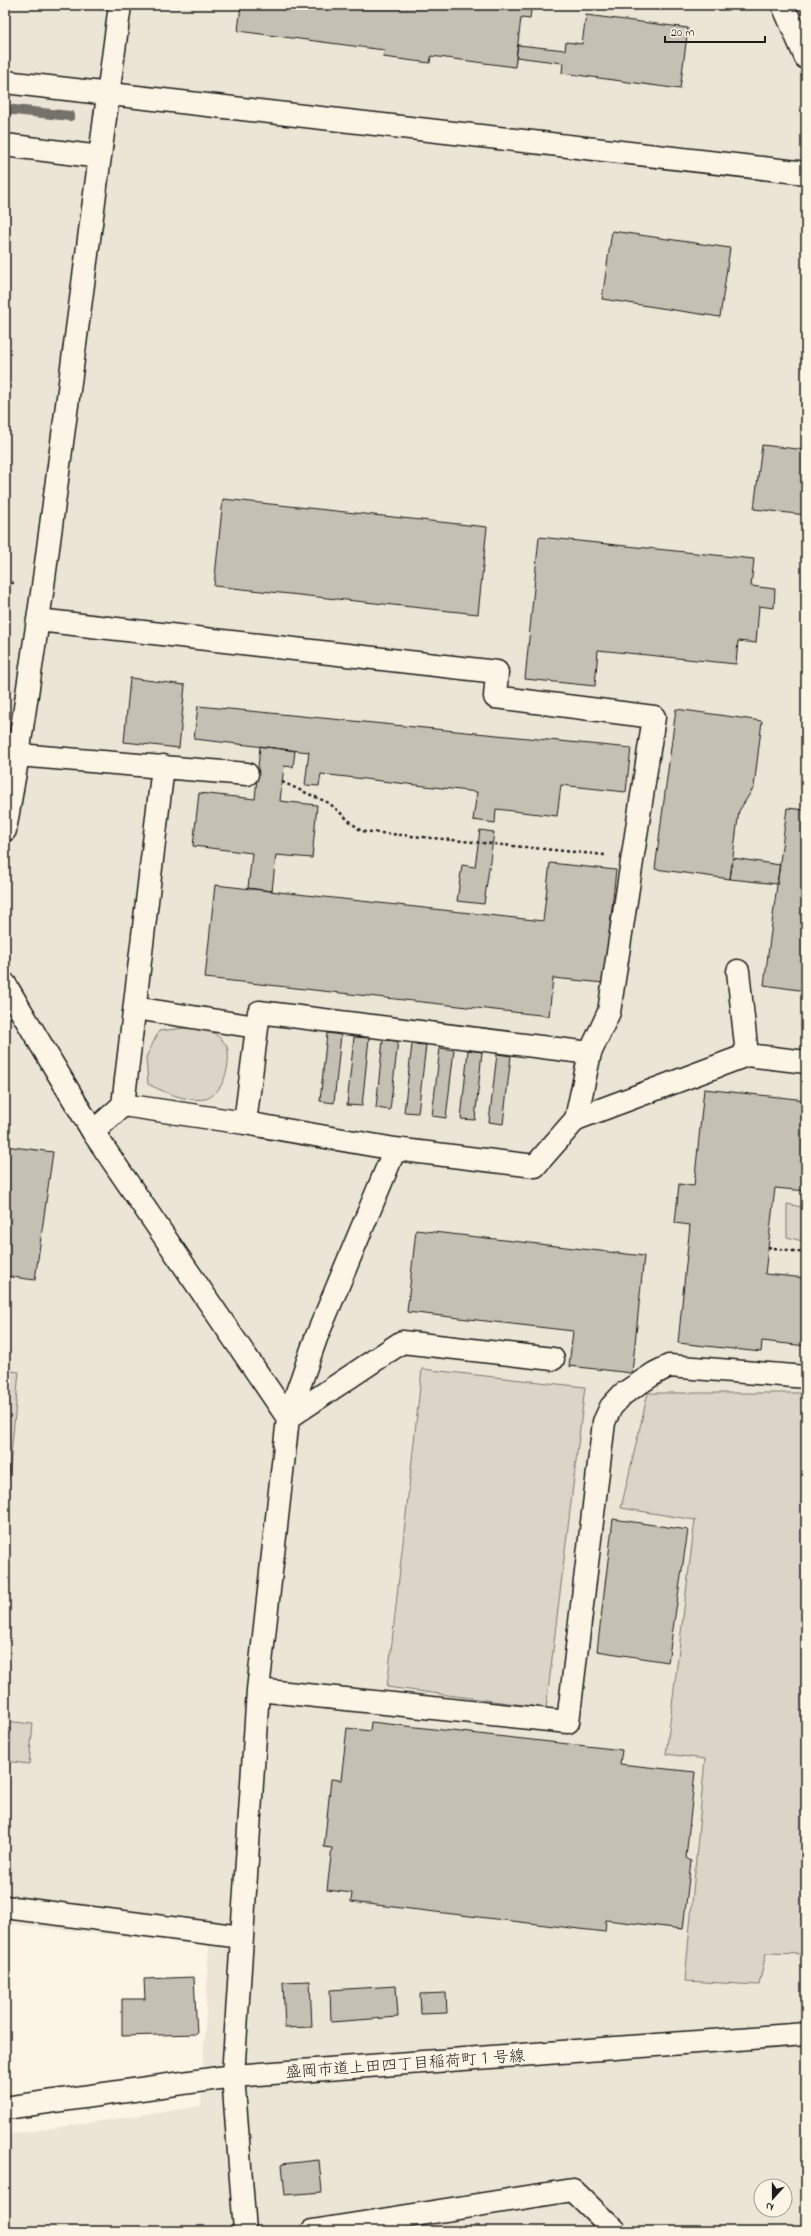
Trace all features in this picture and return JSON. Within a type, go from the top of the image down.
[{"type":"street","points":[[5,830],[38,620],[120,5]]},
{"type":"street","points":[[783,5],[806,58]]},
{"type":"street","points":[[5,82],[806,173]]},
{"type":"street","points":[[5,145],[100,157]]},
{"type":"street","points":[[38,620],[498,672],[495,697],[654,717],[609,1012],[590,1053],[576,1119]]},
{"type":"street","points":[[18,755],[247,774]]},
{"type":"street","points":[[93,1132],[123,1105],[163,766]]},
{"type":"street","points":[[738,970],[747,1055]]},
{"type":"street","points":[[5,984],[93,1132],[288,1418]]},
{"type":"street","points":[[135,1008],[256,1027]]},
{"type":"street","points":[[245,1123],[259,1012],[590,1053]]},
{"type":"street","points":[[123,1105],[245,1123],[395,1149],[535,1166],[576,1119],[747,1055],[806,1062]]},
{"type":"street","points":[[244,2231],[233,2076],[258,1690],[288,1418],[316,1338],[395,1149]]},
{"type":"street","points":[[288,1418],[402,1342],[553,1359]]},
{"type":"street","points":[[258,1690],[568,1722],[604,1422],[611,1407],[623,1394],[639,1382],[669,1366],[806,1377]]},
{"type":"street","points":[[5,1907],[242,1937]]},
{"type":"street","name":"盛岡市道上田四丁目稲荷町１号線","points":[[5,2108],[233,2076],[806,2034]]},
{"type":"street","points":[[312,2231],[573,2190],[615,2231]]},
{"type":"path","points":[[282,782],[329,803],[361,830],[632,858]]},
{"type":"path","points":[[768,1247],[806,1253]]},
{"type":"shaded area","points":[[5,5],[806,5],[806,2231],[5,2231],[5,2135],[201,2106],[209,1946],[5,1923]]},
{"type":"shaded area","points":[[184,1028],[202,1029],[214,1033],[225,1043],[227,1047],[228,1061],[225,1078],[217,1091],[205,1099],[198,1100],[183,1098],[148,1084],[146,1057],[159,1031]]},
{"type":"shaded area","points":[[787,1204],[806,1208],[806,1242],[787,1237]]},
{"type":"shaded area","points":[[422,1369],[585,1387],[546,1708],[387,1687]]},
{"type":"shaded area","points":[[5,1370],[19,1372],[5,1518]]},
{"type":"shaded area","points":[[648,1393],[806,1393],[806,1954],[766,1953],[759,1985],[685,1981],[705,1759],[666,1754],[695,1520],[621,1508]]},
{"type":"shaded area","points":[[5,1721],[33,1724],[29,1764],[5,1761]]},
{"type":"building","points":[[241,5],[495,5],[531,10],[530,19],[521,18],[515,67],[431,56],[430,63],[383,57],[384,50],[238,31]]},
{"type":"building","points":[[586,15],[688,28],[680,89],[562,73],[563,63],[516,57],[518,45],[565,50],[566,42],[582,44]]},
{"type":"building","points":[[612,231],[730,248],[720,317],[602,299]]},
{"type":"building","points":[[762,445],[806,450],[806,515],[754,509]]},
{"type":"building","points":[[223,499],[487,527],[478,614],[214,586]]},
{"type":"building","points":[[539,537],[754,559],[751,586],[775,589],[774,608],[759,606],[756,643],[738,641],[736,664],[598,650],[595,686],[525,679]]},
{"type":"building","points":[[130,678],[185,685],[179,748],[124,742]]},
{"type":"building","points":[[198,706],[631,748],[626,792],[561,785],[557,816],[496,809],[495,823],[473,820],[477,792],[321,774],[319,786],[305,785],[309,752],[194,739]]},
{"type":"building","points":[[676,709],[762,721],[754,787],[739,811],[730,879],[655,869]]},
{"type":"building","points":[[260,746],[295,751],[293,767],[284,766],[280,801],[317,805],[312,858],[276,855],[272,891],[248,888],[252,853],[193,846],[199,793],[255,799]]},
{"type":"building","points":[[787,808],[806,810],[806,991],[764,985]]},
{"type":"building","points":[[480,830],[494,832],[484,904],[457,901],[462,865],[475,867]]},
{"type":"building","points":[[733,858],[780,865],[777,884],[730,879]]},
{"type":"building","points":[[550,863],[616,870],[604,983],[553,978],[549,1016],[205,978],[215,885],[543,921]]},
{"type":"building","points":[[327,1033],[341,1035],[334,1103],[320,1101]]},
{"type":"building","points":[[354,1037],[369,1038],[362,1106],[347,1105]]},
{"type":"building","points":[[383,1040],[398,1041],[390,1110],[376,1108]]},
{"type":"building","points":[[412,1044],[426,1045],[418,1113],[404,1112]]},
{"type":"building","points":[[440,1048],[454,1050],[446,1118],[432,1116]]},
{"type":"building","points":[[468,1050],[482,1052],[475,1120],[461,1119]]},
{"type":"building","points":[[497,1054],[511,1056],[503,1124],[489,1122]]},
{"type":"building","points":[[704,1089],[806,1100],[806,1191],[775,1188],[765,1274],[806,1278],[806,1346],[762,1341],[761,1352],[678,1343],[690,1225],[675,1223],[679,1184],[694,1186]]},
{"type":"building","points":[[5,1146],[53,1152],[35,1280],[5,1276]]},
{"type":"building","points":[[416,1230],[644,1256],[632,1373],[569,1366],[573,1331],[407,1312]]},
{"type":"building","points":[[613,1519],[688,1530],[668,1662],[597,1651]]},
{"type":"building","points":[[371,1722],[622,1750],[620,1764],[695,1772],[686,1858],[691,1861],[683,1929],[606,1920],[605,1932],[351,1902],[352,1893],[327,1890],[332,1848],[324,1847],[331,1779],[341,1780],[347,1728],[370,1731]]},
{"type":"building","points":[[194,1977],[197,2034],[122,2036],[122,1999],[145,1999],[144,1979]]},
{"type":"building","points":[[310,1981],[312,2027],[285,2028],[283,1982]]},
{"type":"building","points":[[396,1986],[398,2017],[331,2022],[330,1990]]},
{"type":"building","points":[[446,1993],[447,2013],[421,2014],[420,1994]]},
{"type":"building","points":[[319,2160],[322,2192],[285,2195],[282,2164]]},
{"type":"waterway","points":[[5,109],[70,116]]}]
